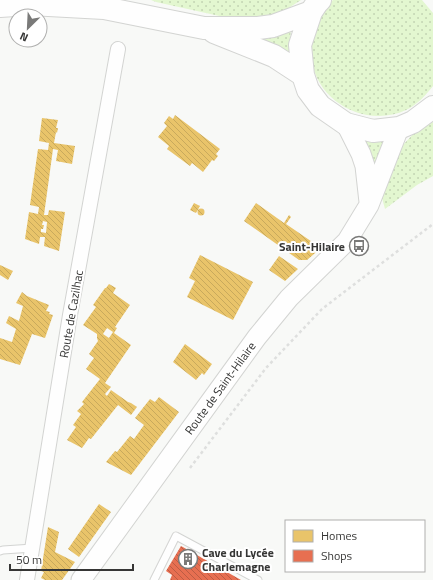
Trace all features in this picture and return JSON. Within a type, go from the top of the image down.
[{"type":"main road","points":[[0,6],[30,4],[104,8],[204,28],[274,56],[303,75]]},
{"type":"main road","points":[[204,28],[258,28],[272,26],[316,6]]},
{"type":"main road","points":[[316,6],[300,45],[303,75],[308,90],[320,106],[346,124],[373,131],[399,128],[413,122],[432,109]]},
{"type":"main road","points":[[346,124],[361,154],[365,166],[369,205]]},
{"type":"main road","name":"Route de Saint-Hilaire","points":[[81,580],[257,337],[289,298],[347,241],[369,205],[399,128]]},
{"type":"street","name":"Route de Cazilhac","points":[[27,580],[70,315],[118,49]]},
{"type":"lane","points":[[154,580],[176,536],[258,580]]},
{"type":"lane","points":[[0,551],[33,548]]},
{"type":"path","points":[[190,468],[266,368],[322,309],[433,224]]},
{"type":"green space","points":[[151,0],[301,0],[281,13],[259,20],[233,19]]},
{"type":"green space","points":[[333,0],[422,0],[433,13],[433,86],[424,97],[406,110],[391,115],[376,116],[347,108],[334,100],[324,89],[316,76],[312,61],[311,49],[313,33],[317,22]]},
{"type":"green space","points":[[291,28],[289,55],[252,37]]},
{"type":"green space","points":[[433,122],[433,176],[417,185],[385,209],[382,198],[392,163],[402,146],[415,132]]},
{"type":"green space","points":[[367,140],[379,142],[384,141],[375,179],[365,142]]},
{"type":"building: Homes","points":[[175,115],[220,149],[216,154],[218,156],[214,161],[212,160],[203,172],[192,163],[190,166],[167,149],[169,146],[158,137],[167,126],[164,123],[169,116],[173,119]]},
{"type":"building: Homes","points":[[42,118],[58,120],[56,128],[58,128],[54,143],[75,146],[72,164],[56,161],[58,150],[53,149],[44,215],[48,215],[49,210],[65,212],[59,251],[44,246],[45,237],[40,237],[39,244],[25,239],[29,212],[38,214],[39,207],[30,205],[38,149],[48,150],[49,143],[39,141]],"holes":[[[43,221],[47,222],[46,233],[41,232],[44,225],[42,225]]]},
{"type":"building: Homes","points":[[194,203],[200,206],[196,213],[190,210]]},
{"type":"building: Homes","points":[[256,203],[284,223],[289,215],[291,217],[286,224],[321,248],[307,260],[299,260],[244,221]]},
{"type":"building: Homes","points":[[201,208],[204,209],[204,215],[201,216],[198,215],[197,212],[198,209]]},
{"type":"building: Homes","points":[[200,255],[253,282],[233,320],[187,297],[195,281],[189,278]]},
{"type":"building: Homes","points":[[279,256],[298,269],[285,281],[269,270]]},
{"type":"building: Homes","points":[[0,265],[13,271],[8,280],[0,275]]},
{"type":"building: Homes","points":[[109,284],[116,288],[113,293],[130,305],[115,327],[117,328],[114,333],[131,345],[105,383],[111,387],[105,394],[107,396],[111,390],[137,407],[131,415],[118,405],[82,448],[67,440],[76,427],[73,425],[81,414],[77,411],[84,404],[82,402],[100,379],[86,369],[94,358],[89,354],[98,341],[97,334],[83,325],[96,307],[93,305]],"holes":[[[107,328],[113,332],[109,338],[103,334]]]},
{"type":"building: Homes","points":[[22,292],[27,296],[49,305],[46,311],[53,315],[45,338],[32,334],[20,365],[0,359],[0,338],[12,342],[16,329],[6,323],[9,316],[19,321],[23,306],[16,303]]},
{"type":"building: Homes","points":[[185,344],[212,364],[204,375],[202,373],[196,380],[173,362]]},
{"type":"building: Homes","points":[[159,397],[179,412],[131,475],[106,462],[115,451],[117,452],[130,436],[134,439],[144,425],[135,418],[150,399],[155,402]]},
{"type":"building: Homes","points":[[99,504],[111,512],[79,557],[68,549]]},
{"type":"building: Homes","points":[[48,527],[59,532],[55,552],[75,562],[62,580],[45,580],[41,578],[44,572],[41,571]]},
{"type":"building: Shops","name":"Cave du Lycée Charlemagne","points":[[181,546],[241,580],[170,580],[172,575],[166,571]]},
{"type":"place","name":"Saint-Hilaire","points":[[359,246]]},
{"type":"place","name":"Cave du Lycée Charlemagne","points":[[188,559]]}]
